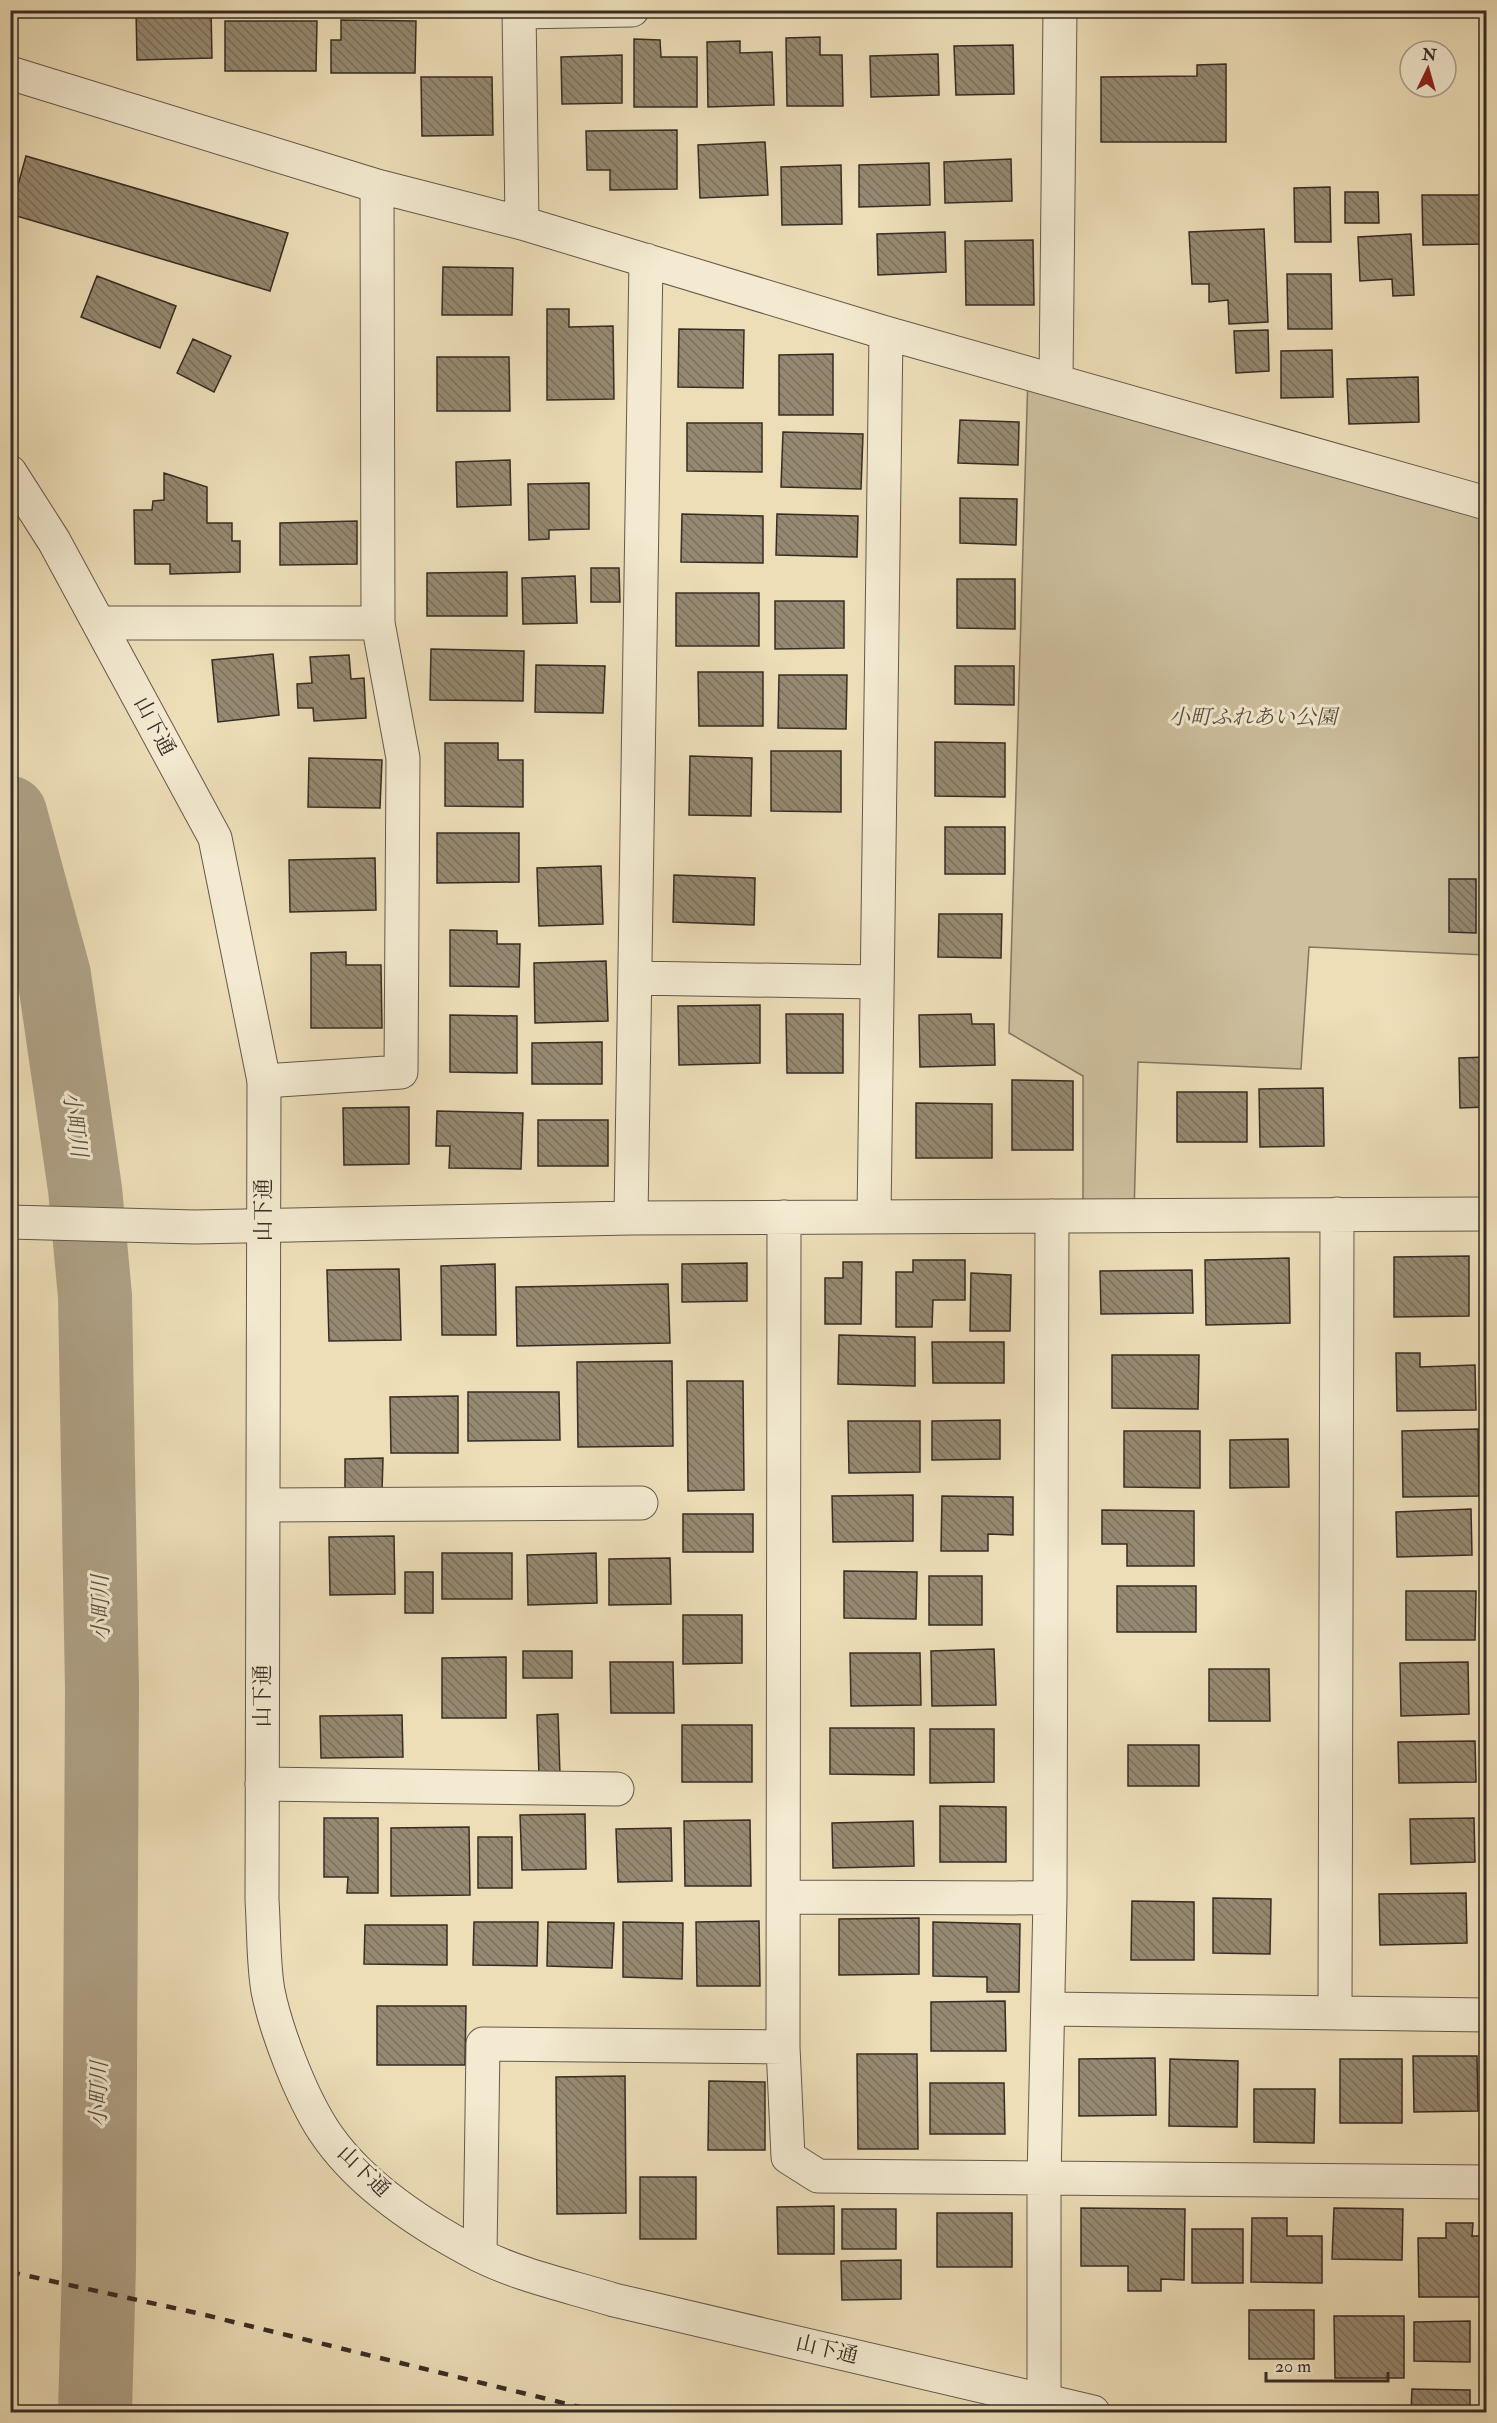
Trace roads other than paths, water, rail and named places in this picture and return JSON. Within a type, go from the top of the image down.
[{"type":"street","points":[[522,223],[519,11],[632,10]]},
{"type":"street","points":[[1056,381],[1060,10]]},
{"type":"street","points":[[10,73],[377,186],[522,223],[886,333],[1486,503]]},
{"type":"street","points":[[264,1081],[401,1072],[403,758],[378,623],[377,186]]},
{"type":"street","points":[[631,1218],[646,260]]},
{"type":"street","points":[[874,1216],[886,333]]},
{"type":"street","name":"山下通","points":[[10,472],[54,541],[215,838],[264,1081],[262,1900],[268,1990],[289,2059],[324,2130],[359,2172],[413,2215],[480,2255],[537,2277],[614,2300],[1094,2412]]},
{"type":"street","points":[[100,624],[378,623]]},
{"type":"street","points":[[635,978],[877,982]]},
{"type":"street","points":[[1335,2012],[1337,1214]]},
{"type":"street","points":[[13,1222],[195,1227],[631,1218],[1486,1214]]},
{"type":"street","points":[[1044,2400],[1044,2180],[1050,1898],[1052,1216]]},
{"type":"street","points":[[784,1217],[783,2047],[788,2157],[818,2176],[1044,2180],[1486,2182]]},
{"type":"street","points":[[264,1505],[641,1503]]},
{"type":"street","points":[[262,1784],[617,1789]]},
{"type":"street","points":[[784,1898],[1050,1898]]},
{"type":"street","points":[[1049,2009],[1486,2015]]},
{"type":"street","points":[[480,2255],[483,2044],[783,2047]]},
{"type":"waterway","name":"小町川","points":[[10,813],[54,975],[85,1189],[95,1296],[102,1689],[99,2266],[95,2412]]},
{"type":"railway","points":[[10,2272],[197,2313],[600,2412]]},
{"type":"park label","name":"小町ふれあい公園","points":[[1253,717]]}]
